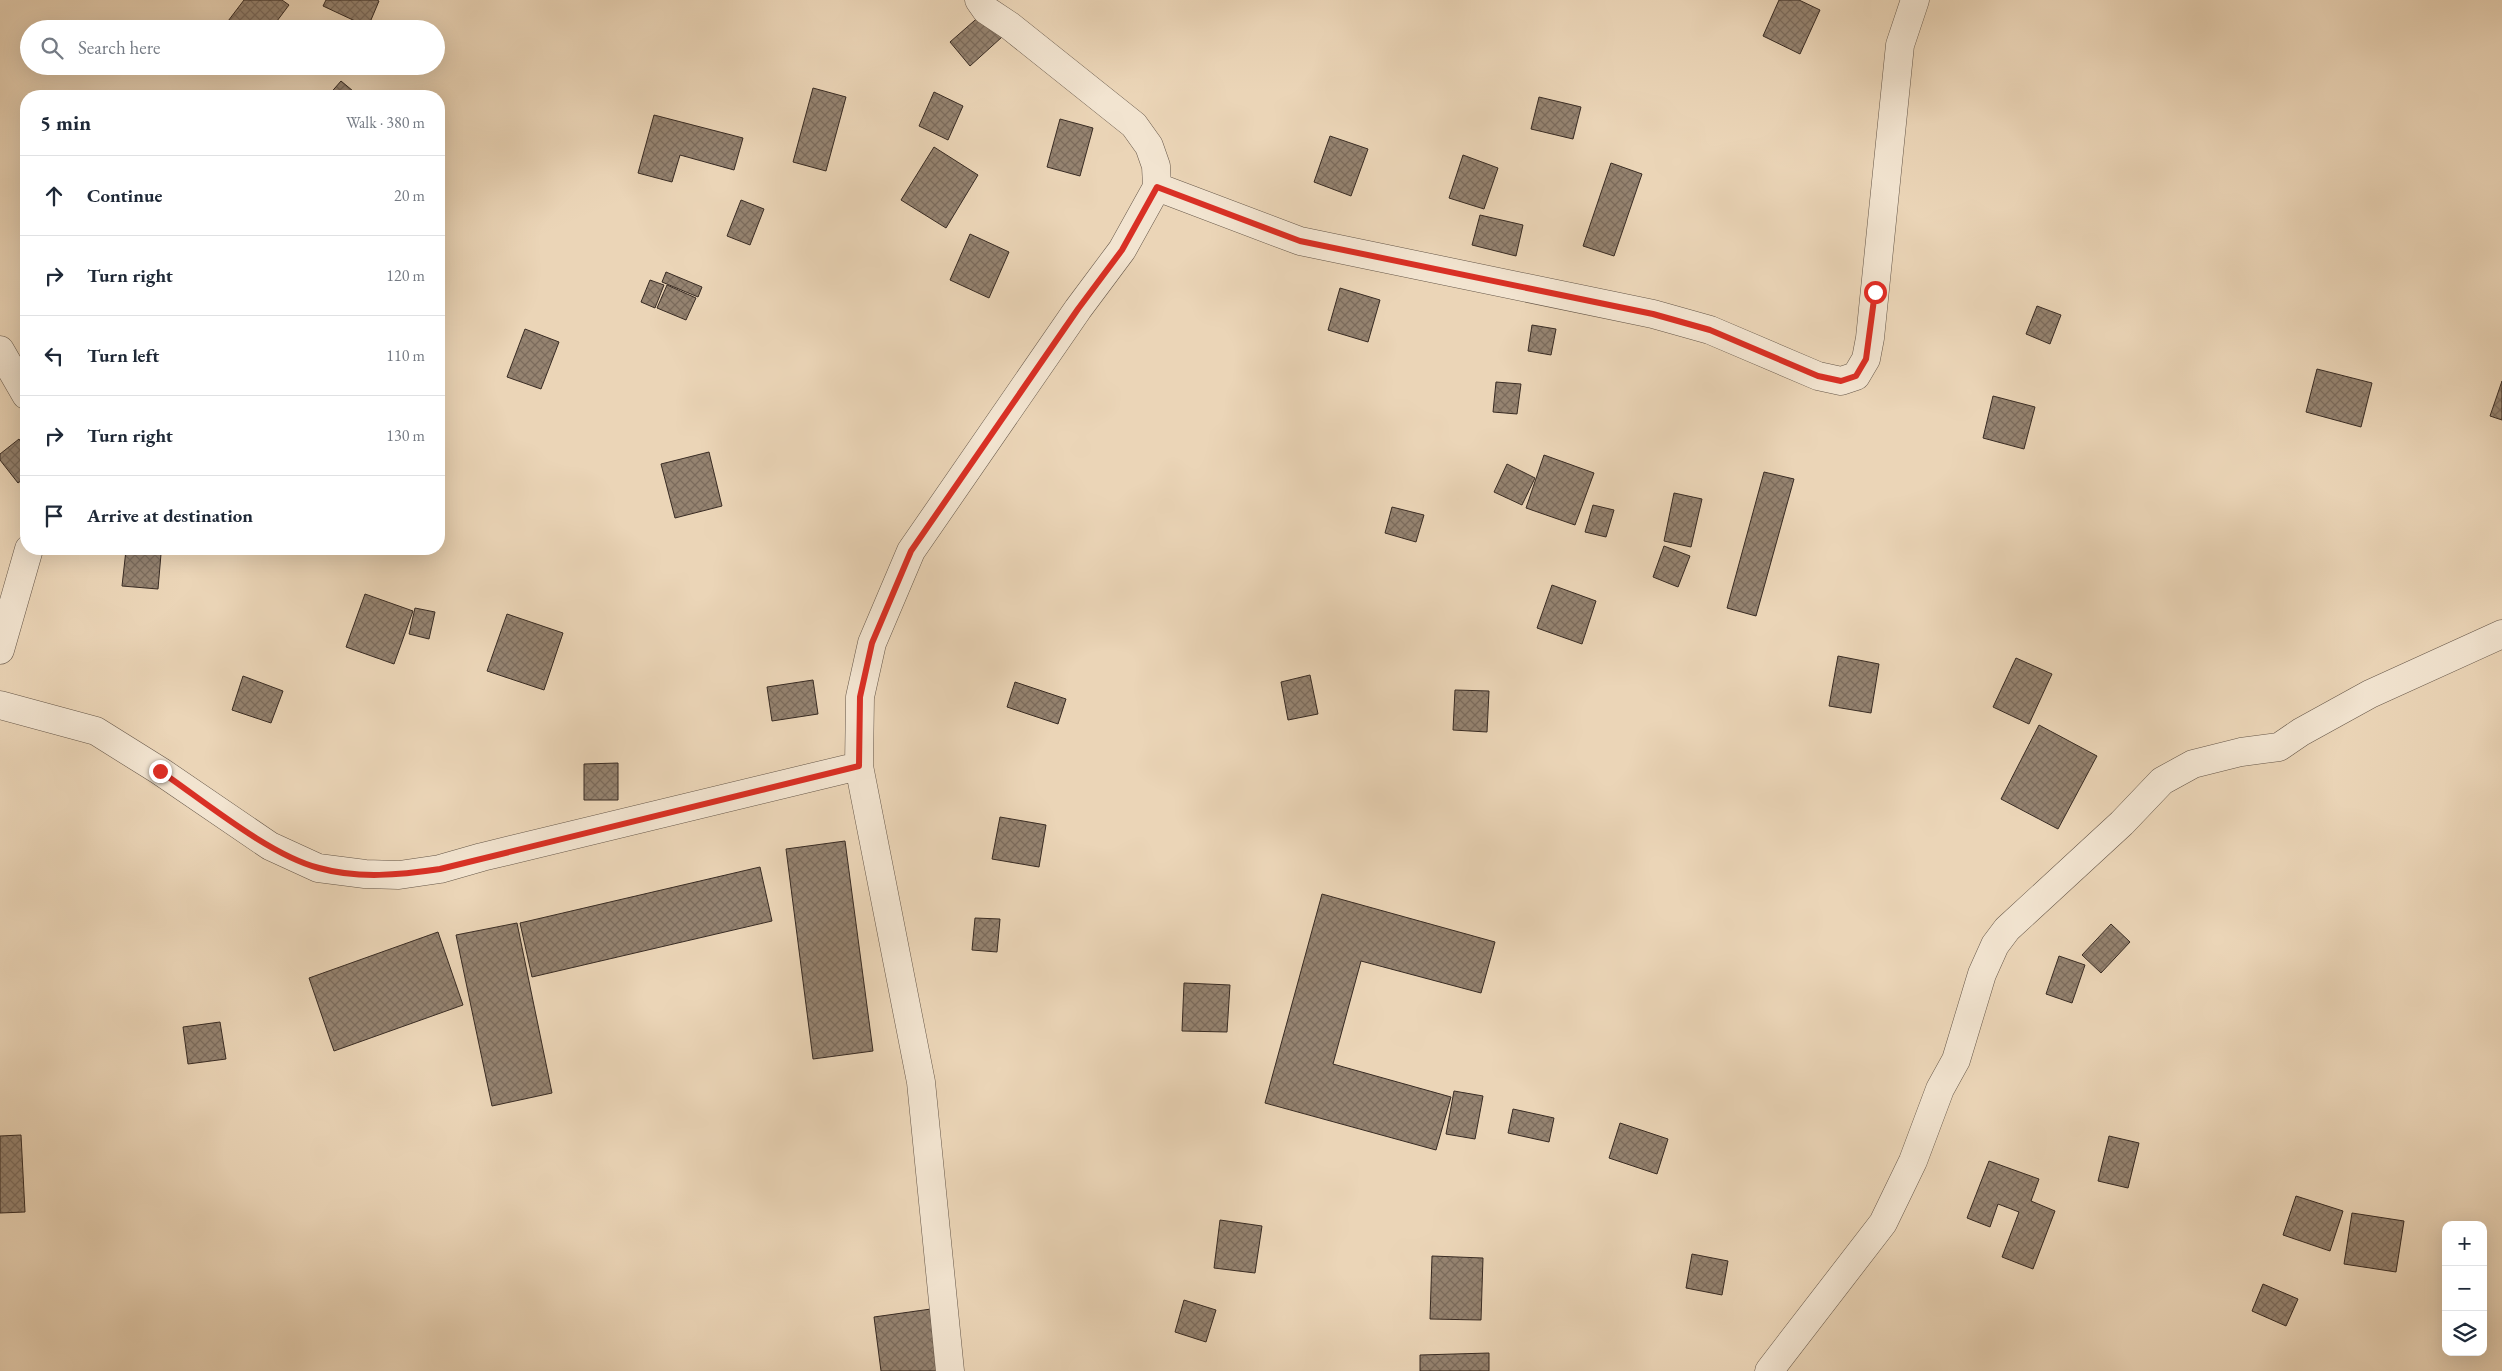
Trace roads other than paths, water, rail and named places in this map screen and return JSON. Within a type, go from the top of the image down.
[{"type":"street","points":[[950,1371],[921,1082],[859,766],[860,697],[872,643],[911,551],[1078,309],[1122,250],[1157,187],[1156,166],[1150,146],[1134,124],[1010,26],[986,10],[979,0]]},
{"type":"street","points":[[1157,187],[1300,241],[1653,314],[1710,330],[1818,376],[1841,381],[1856,376],[1866,359],[1870,338],[1900,45],[1915,0]]},
{"type":"street","points":[[0,350],[20,385]]},
{"type":"street","points":[[0,650],[27,555]]},
{"type":"street","points":[[1769,1371],[1856,1260],[1890,1208],[1913,1161],[1940,1089],[1956,1060],[1982,974],[1995,945],[2007,929],[2122,822],[2162,781],[2193,764],[2242,752],[2280,746],[2301,732],[2370,694],[2502,634]]},
{"type":"street","points":[[0,705],[96,731],[160,771],[270,846],[318,868],[365,874],[400,875],[440,869],[859,766]]}]
